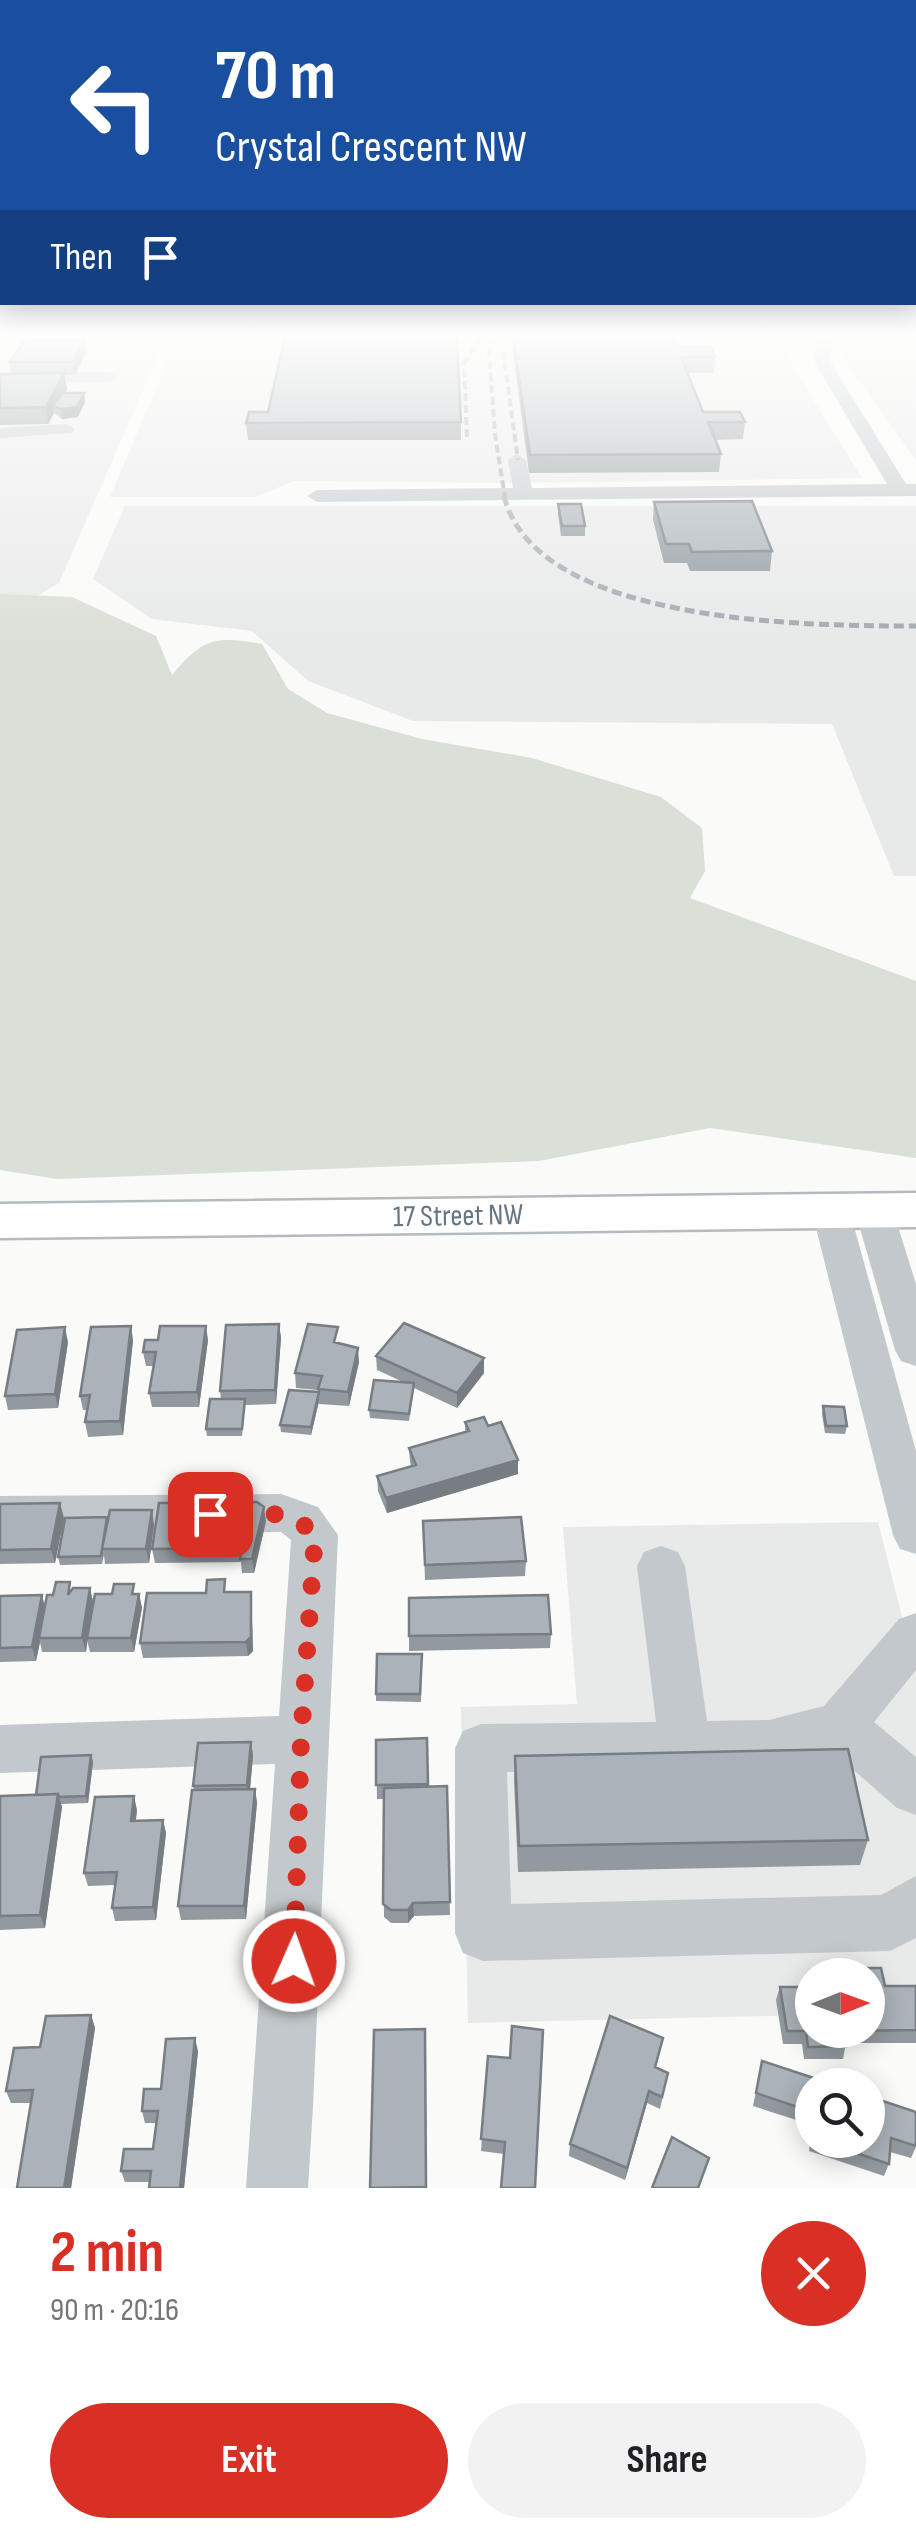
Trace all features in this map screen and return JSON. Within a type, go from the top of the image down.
[{"type":"main road","name":"17 Street NW","points":[[0,1222],[874,1211]]},
{"type":"street","points":[[873,439],[908,490]]},
{"type":"street","points":[[518,460],[524,495]]},
{"type":"street","points":[[317,496],[908,490]]},
{"type":"street","points":[[874,1211],[916,1350]]},
{"type":"street","points":[[874,1211],[916,1535]]},
{"type":"street","points":[[0,1515],[281,1514],[302,1520],[315,1535],[301,1739],[294,1961],[277,2188]]},
{"type":"street","points":[[661,1566],[685,1745]]},
{"type":"street","points":[[916,1634],[840,1724],[769,1744],[481,1748],[482,1933],[890,1923],[916,1904]]},
{"type":"street","points":[[840,1724],[916,1790]]},
{"type":"street","points":[[0,1749],[301,1739]]},
{"type":"shaded area","points":[[0,439],[122,439],[59,583],[0,618]]},
{"type":"shaded area","points":[[135,439],[838,439],[862,478],[512,483],[294,481],[255,497],[110,497]]},
{"type":"shaded area","points":[[901,439],[916,439],[916,460]]},
{"type":"shaded area","points":[[125,506],[916,506],[916,876],[894,876],[832,724],[413,721],[308,681],[252,631],[152,619],[93,579]]},
{"type":"shaded area","points":[[0,594],[72,597],[156,636],[172,675],[192,654],[210,643],[232,640],[262,644],[288,689],[327,713],[422,739],[532,758],[661,797],[702,828],[705,871],[690,898],[916,981],[916,1158],[710,1128],[539,1161],[57,1179],[0,1170]]},
{"type":"shaded area","points":[[878,1522],[916,1672],[916,2013],[885,1988],[885,1958],[795,1958],[795,2015],[468,2023],[461,1707],[577,1704],[563,1527]]},
{"type":"building","points":[[528,439],[715,439],[721,454],[530,455]]},
{"type":"building","points":[[752,501],[772,551],[692,552],[689,544],[666,544],[654,502]]},
{"type":"building","points":[[558,504],[581,504],[585,526],[562,526]]},
{"type":"building","points":[[404,1323],[484,1358],[457,1393],[376,1356]]},
{"type":"building","points":[[279,1324],[275,1390],[220,1391],[226,1325]]},
{"type":"building","points":[[308,1324],[338,1327],[334,1342],[358,1348],[348,1392],[318,1389],[322,1376],[295,1373]]},
{"type":"building","points":[[131,1326],[120,1421],[85,1422],[90,1395],[80,1396],[91,1327]]},
{"type":"building","points":[[160,1326],[206,1326],[197,1392],[149,1393],[156,1352],[143,1352],[145,1340],[158,1340]]},
{"type":"building","points":[[65,1327],[55,1394],[5,1396],[17,1330]]},
{"type":"building","points":[[374,1380],[414,1383],[409,1414],[369,1410]]},
{"type":"building","points":[[289,1390],[319,1392],[311,1427],[280,1425]]},
{"type":"building","points":[[210,1399],[245,1399],[242,1429],[206,1429]]},
{"type":"building","points":[[823,1406],[844,1407],[847,1426],[826,1426]]},
{"type":"building","points":[[484,1417],[488,1426],[501,1422],[518,1460],[386,1498],[377,1476],[416,1465],[409,1448],[469,1431],[465,1422]]},
{"type":"building","points":[[257,1502],[264,1507],[252,1559],[240,1559],[242,1548],[152,1549],[159,1503]]},
{"type":"building","points":[[60,1503],[51,1549],[0,1550],[0,1504]]},
{"type":"building","points":[[110,1510],[152,1510],[146,1549],[102,1549]]},
{"type":"building","points":[[107,1517],[101,1556],[58,1557],[65,1518]]},
{"type":"building","points":[[521,1517],[526,1561],[425,1565],[423,1521]]},
{"type":"building","points":[[225,1579],[224,1592],[251,1592],[251,1637],[246,1642],[140,1643],[147,1593],[206,1593],[207,1580]]},
{"type":"building","points":[[56,1582],[70,1582],[68,1595],[73,1588],[90,1588],[82,1638],[39,1638],[47,1595],[53,1595]]},
{"type":"building","points":[[114,1584],[134,1584],[132,1594],[139,1594],[131,1638],[87,1638],[95,1594],[112,1594]]},
{"type":"building","points":[[42,1595],[32,1647],[0,1648],[0,1596]]},
{"type":"building","points":[[548,1595],[551,1634],[409,1636],[409,1598]]},
{"type":"building","points":[[377,1654],[422,1654],[420,1694],[376,1694]]},
{"type":"building","points":[[427,1738],[428,1784],[376,1785],[376,1740]]},
{"type":"building","points":[[251,1742],[247,1785],[193,1786],[198,1743]]},
{"type":"building","points":[[848,1749],[868,1840],[519,1846],[515,1756]]},
{"type":"building","points":[[91,1755],[86,1796],[36,1795],[41,1757]]},
{"type":"building","points":[[447,1786],[450,1902],[413,1903],[408,1910],[391,1910],[383,1904],[384,1788]]},
{"type":"building","points":[[255,1789],[244,1906],[178,1906],[192,1790]]},
{"type":"building","points":[[58,1794],[40,1915],[0,1916],[0,1796]]},
{"type":"building","points":[[134,1796],[131,1821],[163,1820],[153,1907],[112,1908],[117,1872],[84,1873],[95,1797]]},
{"type":"building","points":[[885,1986],[916,1986],[916,2030],[885,2030]]},
{"type":"building","points":[[780,1987],[795,1987],[795,2031],[787,2031]]},
{"type":"building","points":[[91,2015],[64,2188],[17,2188],[33,2090],[6,2091],[14,2048],[40,2047],[46,2016]]},
{"type":"building","points":[[610,2016],[663,2038],[655,2067],[668,2073],[662,2097],[649,2091],[627,2168],[570,2144]]},
{"type":"building","points":[[512,2026],[543,2030],[535,2188],[501,2188],[505,2142],[481,2139],[488,2056],[510,2058]]},
{"type":"building","points":[[425,2029],[426,2187],[370,2188],[374,2030]]},
{"type":"building","points":[[195,2038],[180,2188],[149,2188],[151,2171],[121,2171],[124,2149],[153,2149],[158,2111],[142,2111],[144,2089],[161,2089],[166,2039]]},
{"type":"building","points":[[762,2061],[795,2072],[795,2106],[756,2093]]},
{"type":"building","points":[[885,2102],[916,2112],[916,2146],[891,2138],[889,2164],[871,2158],[885,2158]]},
{"type":"building","points":[[672,2137],[709,2158],[698,2188],[652,2188]]},
{"type":"railway","points":[[496,439],[505,498]]},
{"type":"railway","points":[[515,439],[518,460]]},
{"type":"railway","points":[[505,498],[527,539],[567,571],[621,594],[748,619],[916,626]]},
{"type":"route","points":[[210,1514],[281,1514],[302,1520],[315,1535],[301,1739],[294,1961]]}]
